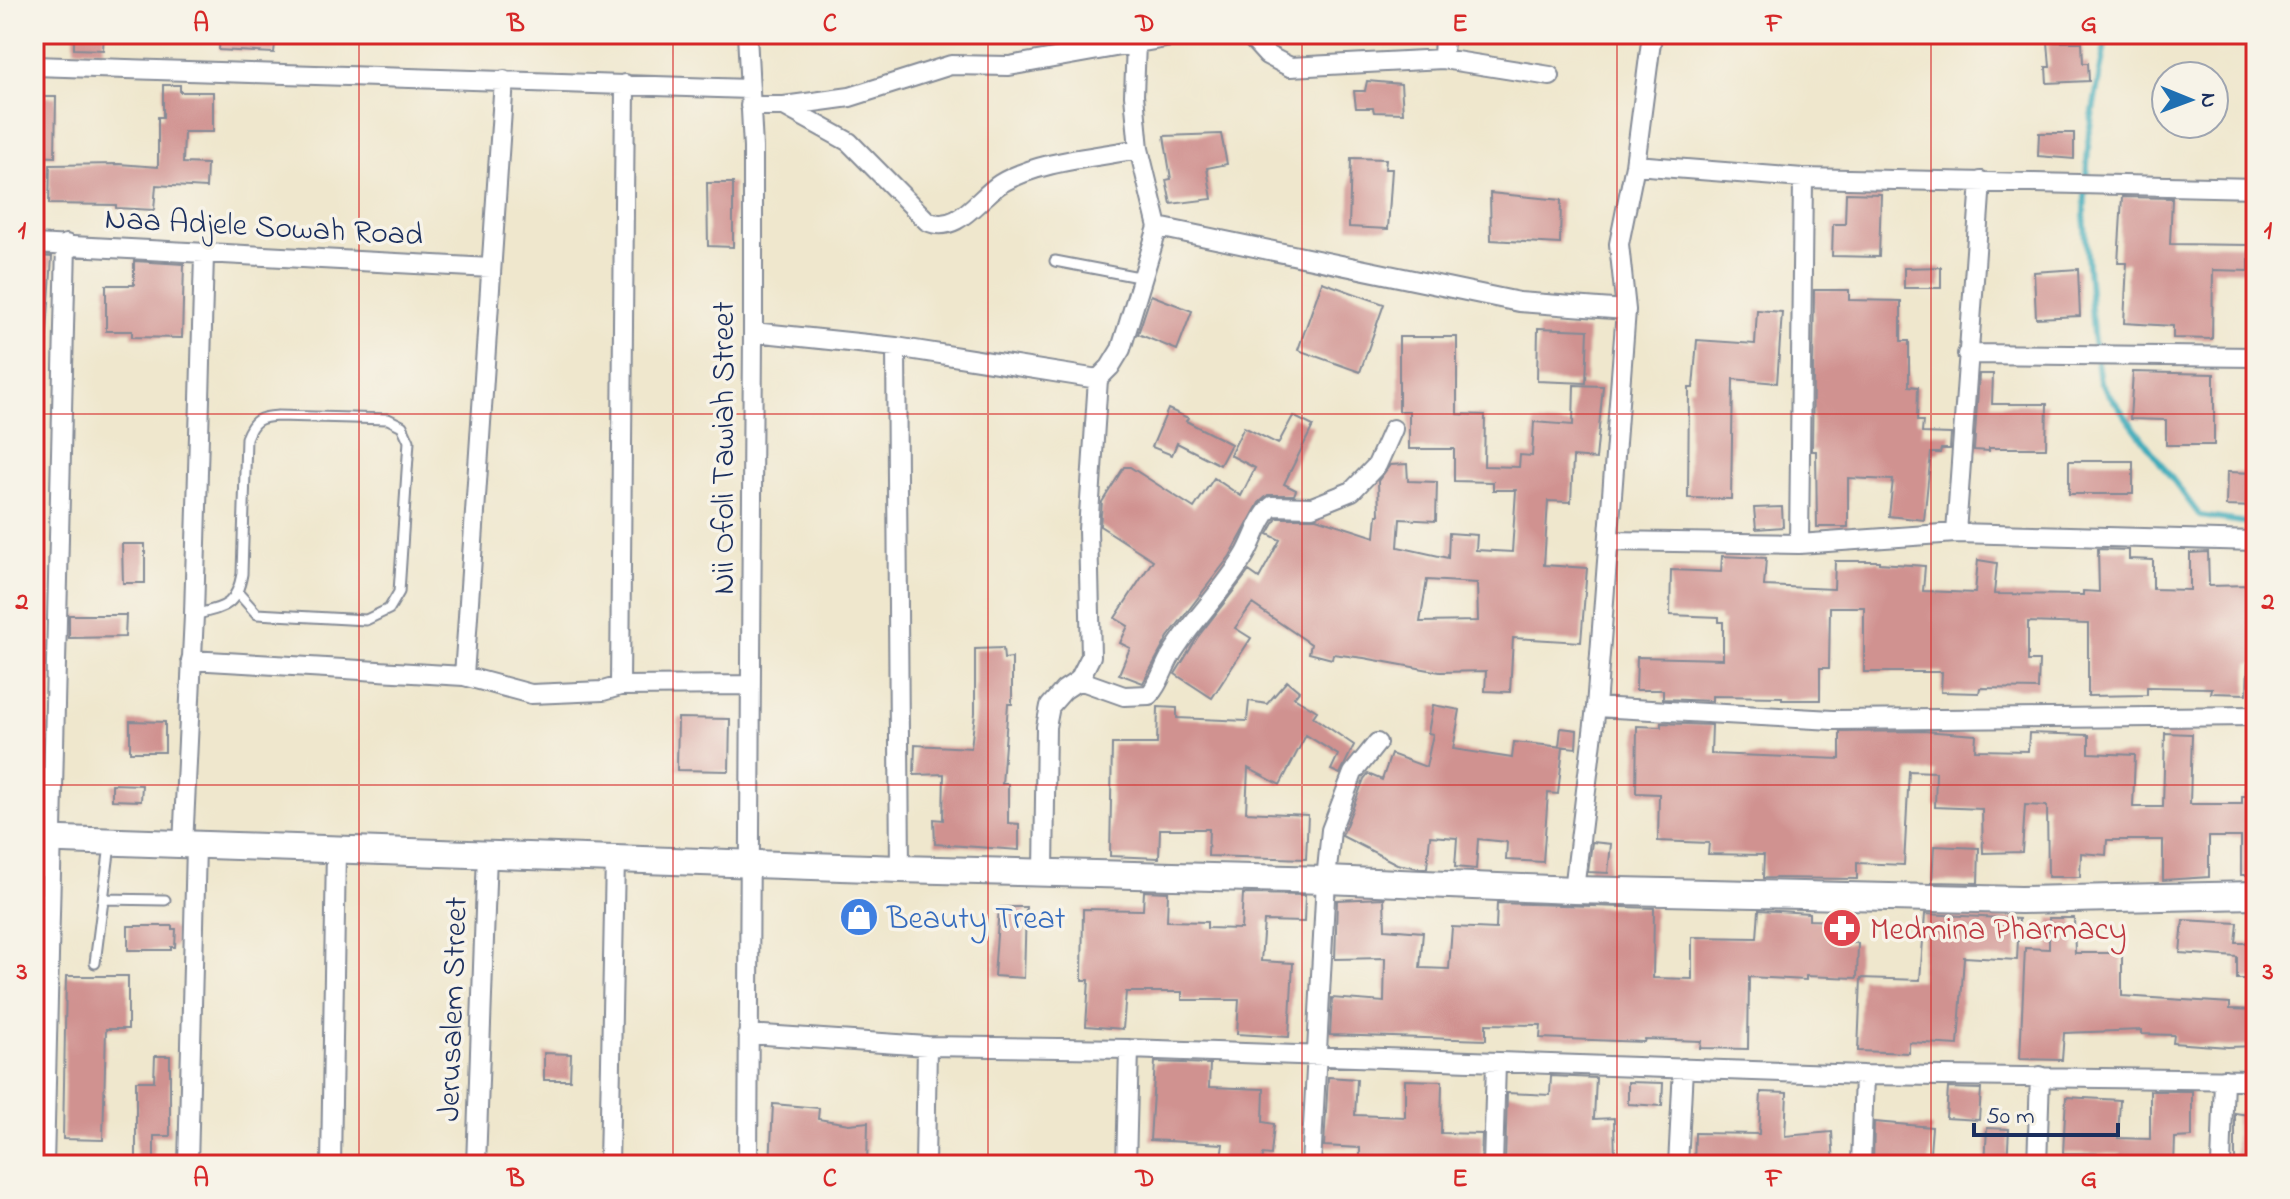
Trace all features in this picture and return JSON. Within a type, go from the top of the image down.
[{"type":"street","name":"Nii Ofoli Tawiah Street","points":[[747,34],[753,332],[748,1165]]},
{"type":"street","points":[[784,106],[850,97],[951,65],[1009,66],[1188,34]]},
{"type":"street","points":[[1248,34],[1267,55],[1290,67],[1443,59],[1550,76]]},
{"type":"street","points":[[1443,59],[1444,34]]},
{"type":"street","points":[[1574,890],[1596,707],[1626,310],[1619,244],[1635,165],[1652,34]]},
{"type":"street","points":[[1044,871],[1046,727],[1050,706],[1064,690],[1079,680],[1091,656],[1088,530],[1098,379],[1121,349],[1158,227],[1139,149],[1134,95],[1136,43]]},
{"type":"street","points":[[34,66],[625,84],[750,97],[784,106],[849,142],[927,221],[937,225],[947,225],[960,218],[998,185],[1018,175],[1139,149]]},
{"type":"street","points":[[464,676],[504,80]]},
{"type":"street","points":[[620,686],[625,84]]},
{"type":"street","points":[[1635,165],[1803,178],[2256,188]]},
{"type":"street","points":[[1799,544],[1803,178]]},
{"type":"street","points":[[1956,533],[1981,181]]},
{"type":"street","points":[[1158,227],[1519,302],[1626,310]]},
{"type":"street","name":"Naa Adjele Sowah Road","points":[[34,244],[491,268]]},
{"type":"street","points":[[44,1165],[42,839],[66,244]]},
{"type":"street","points":[[188,1165],[191,660],[204,255]]},
{"type":"street","points":[[753,332],[896,347],[1098,379]]},
{"type":"street","points":[[896,347],[900,869]]},
{"type":"street","points":[[1967,354],[2256,357]]},
{"type":"street","points":[[1079,680],[1124,696],[1149,695],[1159,684],[1170,658],[1239,565],[1265,512],[1272,506],[1312,507],[1352,491],[1377,465],[1393,429]]},
{"type":"street","points":[[1609,541],[1799,544],[1956,533],[2256,541]]},
{"type":"street","points":[[191,660],[464,676],[531,694],[603,691],[620,686],[749,685]]},
{"type":"street","points":[[1596,707],[1833,720],[2256,716]]},
{"type":"street","points":[[1311,1165],[1315,1055],[1331,830],[1353,773],[1377,743]]},
{"type":"street","points":[[42,839],[1574,890],[2021,900],[2256,895]]},
{"type":"street","points":[[331,1165],[336,849]]},
{"type":"street","name":"Jerusalem Street","points":[[476,1165],[487,854]]},
{"type":"street","points":[[609,1165],[615,858]]},
{"type":"street","points":[[748,1034],[927,1046],[1129,1049],[1864,1075],[2256,1080]]},
{"type":"street","points":[[925,1165],[927,1046]]},
{"type":"street","points":[[1126,1165],[1129,1049]]},
{"type":"street","points":[[1493,1165],[1496,1063]]},
{"type":"street","points":[[1678,1165],[1683,1068]]},
{"type":"street","points":[[1861,1165],[1864,1075]]},
{"type":"street","points":[[2037,1165],[2040,1076]]},
{"type":"street","points":[[2221,1165],[2224,1079]]},
{"type":"lane","points":[[1055,261],[1144,278]]},
{"type":"lane","points":[[194,615],[227,606],[239,594],[246,438],[251,424],[261,417],[278,416],[388,419],[402,426],[409,441],[399,592],[389,609],[366,620],[257,614],[239,594]]},
{"type":"lane","points":[[95,963],[110,842]]},
{"type":"lane","points":[[103,899],[165,900]]},
{"type":"building","points":[[74,34],[104,34],[103,50],[74,49]]},
{"type":"building","points":[[220,34],[276,34],[274,53],[219,50]]},
{"type":"building","points":[[2048,42],[2082,42],[2083,63],[2088,63],[2089,81],[2047,83],[2046,67],[2050,67]]},
{"type":"building","points":[[1367,81],[1401,84],[1403,113],[1356,108],[1354,91],[1365,91]]},
{"type":"building","points":[[163,85],[180,85],[180,92],[213,92],[213,132],[184,132],[183,163],[207,164],[206,188],[156,185],[154,210],[116,208],[116,205],[49,204],[50,165],[158,167],[158,117],[163,117]]},
{"type":"building","points":[[34,97],[56,97],[55,157],[34,156]]},
{"type":"building","points":[[2039,133],[2074,133],[2074,159],[2038,156]]},
{"type":"building","points":[[1221,134],[1227,164],[1207,168],[1212,199],[1171,204],[1166,180],[1171,179],[1164,136]]},
{"type":"building","points":[[1351,158],[1386,159],[1385,169],[1392,169],[1388,229],[1349,227]]},
{"type":"building","points":[[707,183],[733,183],[733,247],[708,246]]},
{"type":"building","points":[[1490,193],[1561,200],[1560,244],[1491,240]]},
{"type":"building","points":[[1846,193],[1881,194],[1879,257],[1832,256],[1833,224],[1845,224]]},
{"type":"building","points":[[2122,197],[2172,198],[2170,244],[2249,245],[2249,271],[2213,270],[2212,339],[2173,338],[2173,326],[2124,323],[2127,263],[2118,263]]},
{"type":"building","points":[[34,256],[52,257],[46,348],[34,348]]},
{"type":"building","points":[[134,261],[184,264],[182,338],[132,337],[132,331],[106,331],[106,285],[134,285]]},
{"type":"building","points":[[1941,267],[1941,288],[1904,288],[1904,268]]},
{"type":"building","points":[[2078,269],[2080,316],[2036,318],[2034,272]]},
{"type":"building","points":[[1322,282],[1384,304],[1360,372],[1298,350]]},
{"type":"building","points":[[1814,290],[1849,290],[1849,300],[1901,301],[1901,341],[1909,341],[1909,386],[1918,387],[1917,421],[1923,421],[1922,433],[1951,434],[1950,449],[1931,453],[1924,520],[1889,516],[1893,480],[1848,478],[1848,527],[1817,527],[1816,451],[1812,451]]},
{"type":"building","points":[[1151,295],[1192,311],[1177,350],[1138,334]]},
{"type":"building","points":[[1757,310],[1782,312],[1777,383],[1733,379],[1731,499],[1688,498],[1689,388],[1693,388],[1697,340],[1755,344]]},
{"type":"building","points":[[1538,328],[1588,330],[1586,383],[1537,381]]},
{"type":"building","points":[[1399,337],[1457,337],[1457,414],[1485,415],[1484,466],[1519,467],[1520,455],[1532,456],[1534,422],[1573,425],[1574,385],[1603,386],[1596,459],[1573,457],[1571,502],[1548,501],[1544,565],[1587,568],[1581,642],[1513,638],[1510,692],[1485,691],[1486,671],[1440,672],[1364,658],[1333,654],[1332,659],[1309,653],[1311,644],[1252,604],[1235,628],[1251,638],[1212,698],[1175,674],[1197,638],[1249,571],[1259,578],[1280,540],[1268,534],[1277,518],[1316,518],[1375,537],[1379,515],[1378,481],[1390,465],[1407,464],[1408,481],[1437,482],[1436,521],[1400,519],[1398,547],[1448,558],[1449,533],[1477,535],[1476,550],[1512,552],[1516,490],[1493,490],[1493,482],[1454,481],[1454,449],[1409,449],[1409,411],[1399,411]],"holes":[[[1427,580],[1477,583],[1478,621],[1420,622]]]},
{"type":"building","points":[[2133,372],[2214,374],[2214,445],[2166,445],[2166,420],[2130,419]]},
{"type":"building","points":[[1979,374],[1993,374],[1992,404],[2047,404],[2046,448],[1974,450]]},
{"type":"building","points":[[1168,409],[1231,444],[1220,465],[1177,443],[1172,455],[1152,447]]},
{"type":"building","points":[[1293,416],[1313,426],[1284,484],[1296,490],[1294,495],[1268,495],[1259,503],[1230,556],[1168,637],[1143,683],[1119,674],[1130,648],[1120,643],[1128,626],[1115,618],[1153,560],[1100,526],[1102,502],[1124,467],[1130,467],[1194,508],[1214,478],[1241,496],[1255,468],[1230,455],[1244,427],[1278,444]]},
{"type":"building","points":[[2069,461],[2133,461],[2133,494],[2069,494]]},
{"type":"building","points":[[2227,472],[2256,473],[2256,507],[2226,506]]},
{"type":"building","points":[[1782,507],[1783,527],[1756,529],[1754,508]]},
{"type":"building","points":[[122,544],[145,544],[145,583],[123,583]]},
{"type":"building","points":[[2098,549],[2129,550],[2129,559],[2153,560],[2153,589],[2190,590],[2190,553],[2208,552],[2209,586],[2250,585],[2250,628],[2256,629],[2256,664],[2248,664],[2247,694],[2211,693],[2212,688],[2147,687],[2147,695],[2088,696],[2088,624],[2028,622],[2028,661],[2039,661],[2038,689],[1980,688],[1979,693],[1941,692],[1942,672],[1864,672],[1864,607],[1830,607],[1829,668],[1820,668],[1820,700],[1712,696],[1712,701],[1663,699],[1663,690],[1636,690],[1637,657],[1723,659],[1723,622],[1719,622],[1719,617],[1670,615],[1671,570],[1721,572],[1722,556],[1766,558],[1764,586],[1834,589],[1835,561],[1879,561],[1925,566],[1923,591],[1975,593],[1978,560],[1997,563],[1994,594],[2083,595],[2083,591],[2099,592]]},
{"type":"building","points":[[69,615],[126,615],[125,637],[69,638]]},
{"type":"building","points":[[1003,648],[1004,659],[1012,658],[1012,704],[1008,704],[1002,784],[1008,784],[1008,823],[1019,824],[1019,850],[935,844],[934,819],[943,820],[944,774],[914,775],[915,745],[971,748],[975,713],[975,649]]},
{"type":"building","points":[[1287,681],[1299,691],[1294,697],[1317,711],[1313,717],[1354,745],[1340,774],[1331,770],[1338,755],[1306,735],[1280,785],[1248,768],[1246,812],[1308,815],[1306,859],[1208,856],[1209,829],[1160,829],[1159,858],[1110,856],[1112,744],[1157,744],[1158,707],[1177,708],[1177,718],[1247,721],[1249,701],[1267,704]]},
{"type":"building","points":[[1433,705],[1460,710],[1453,749],[1512,758],[1514,742],[1563,747],[1558,794],[1548,793],[1543,862],[1506,860],[1507,842],[1478,839],[1476,869],[1455,867],[1457,838],[1430,836],[1427,868],[1418,868],[1397,864],[1342,836],[1364,779],[1368,774],[1382,780],[1391,754],[1426,767],[1433,734],[1428,733]]},
{"type":"building","points":[[678,718],[730,719],[729,771],[677,770]]},
{"type":"building","points":[[130,721],[165,722],[165,752],[130,752]]},
{"type":"building","points":[[1661,723],[1712,725],[1711,754],[1840,759],[1840,732],[1923,731],[1976,735],[1975,750],[2028,751],[2029,733],[2089,735],[2089,753],[2135,755],[2133,807],[2163,807],[2165,733],[2192,734],[2190,804],[2242,804],[2242,796],[2256,796],[2256,875],[2241,875],[2241,837],[2209,837],[2209,877],[2163,880],[2163,840],[2107,840],[2106,855],[2081,853],[2080,877],[2048,877],[2047,806],[2025,805],[2022,852],[1983,853],[1982,809],[1935,807],[1936,772],[1909,771],[1904,865],[1857,863],[1857,879],[1763,878],[1764,855],[1708,854],[1709,843],[1658,841],[1659,794],[1636,793],[1637,726],[1661,727]]},
{"type":"building","points":[[1561,728],[1577,730],[1576,748],[1559,746]]},
{"type":"building","points":[[112,784],[142,785],[141,801],[112,800]]},
{"type":"building","points":[[1592,842],[1611,844],[1608,873],[1588,872]]},
{"type":"building","points":[[1934,846],[1979,848],[1978,883],[1932,882]]},
{"type":"building","points":[[1144,891],[1168,892],[1167,921],[1207,922],[1207,928],[1241,929],[1243,894],[1305,895],[1304,922],[1264,921],[1261,961],[1293,963],[1289,1037],[1237,1034],[1239,1000],[1182,1000],[1182,992],[1126,992],[1123,1029],[1086,1026],[1089,980],[1082,980],[1083,909],[1143,910]]},
{"type":"building","points":[[1384,898],[1385,929],[1423,932],[1420,968],[1449,969],[1452,927],[1496,929],[1497,903],[1654,908],[1653,978],[1692,979],[1692,937],[1757,938],[1759,910],[1809,913],[1809,920],[1837,921],[1836,943],[1858,943],[1857,978],[1806,976],[1806,980],[1749,977],[1748,1049],[1700,1048],[1701,1041],[1540,1038],[1541,1025],[1486,1024],[1486,1040],[1330,1035],[1332,998],[1384,1002],[1385,958],[1335,959],[1337,900]]},
{"type":"building","points":[[999,907],[1026,907],[1024,978],[994,976]]},
{"type":"building","points":[[1925,914],[2019,919],[2017,960],[1964,957],[1958,1045],[1909,1042],[1909,1053],[1858,1051],[1861,978],[1920,980]]},
{"type":"building","points":[[2049,918],[2074,918],[2075,953],[2122,953],[2122,996],[2230,1003],[2230,1009],[2256,1010],[2256,1046],[2173,1043],[2174,1035],[2142,1034],[2142,1030],[2064,1033],[2062,1060],[2020,1059],[2025,948],[2049,949]]},
{"type":"building","points":[[2183,920],[2238,923],[2236,943],[2256,943],[2256,979],[2237,979],[2237,957],[2180,953]]},
{"type":"building","points":[[128,926],[172,926],[176,929],[175,947],[171,950],[128,950]]},
{"type":"building","points":[[66,976],[128,976],[128,1029],[106,1029],[103,1140],[63,1139]]},
{"type":"building","points":[[544,1053],[571,1054],[570,1080],[544,1080]]},
{"type":"building","points":[[155,1056],[170,1056],[170,1136],[154,1136],[154,1165],[136,1165],[136,1081],[154,1081]]},
{"type":"building","points":[[1155,1062],[1210,1064],[1209,1087],[1264,1089],[1263,1122],[1274,1124],[1271,1155],[1263,1154],[1262,1165],[1220,1165],[1223,1144],[1150,1140]]},
{"type":"building","points":[[1551,1076],[1596,1078],[1594,1119],[1614,1118],[1615,1162],[1505,1165],[1507,1093],[1550,1095]]},
{"type":"building","points":[[1328,1077],[1357,1079],[1355,1115],[1405,1117],[1405,1080],[1442,1081],[1441,1133],[1482,1134],[1481,1165],[1423,1165],[1423,1158],[1390,1157],[1389,1163],[1360,1163],[1360,1148],[1324,1146]]},
{"type":"building","points":[[1628,1082],[1663,1083],[1662,1106],[1628,1104]]},
{"type":"building","points":[[1948,1088],[1981,1089],[1979,1120],[1946,1118]]},
{"type":"building","points":[[2150,1091],[2192,1091],[2192,1137],[2175,1138],[2174,1165],[2121,1165],[2121,1154],[2063,1153],[2066,1097],[2120,1100],[2118,1138],[2150,1139]]},
{"type":"building","points":[[1761,1092],[1787,1093],[1785,1136],[1832,1132],[1834,1165],[1694,1165],[1695,1133],[1759,1134]]},
{"type":"building","points":[[773,1104],[819,1108],[818,1119],[849,1124],[868,1122],[867,1165],[770,1165]]},
{"type":"building","points":[[2235,1113],[2256,1116],[2256,1165],[2235,1165]]},
{"type":"building","points":[[1874,1122],[1932,1127],[1929,1165],[1873,1165]]},
{"type":"building","points":[[1987,1128],[2009,1129],[2007,1165],[1985,1165]]},
{"type":"waterway","points":[[2107,34],[2089,133],[2084,213],[2093,334],[2100,382],[2200,516],[2256,524]]},
{"type":"place","name":"Beauty Treat","points":[[859,917]]},
{"type":"place","name":"Medmina Pharmacy","points":[[1842,928]]}]
